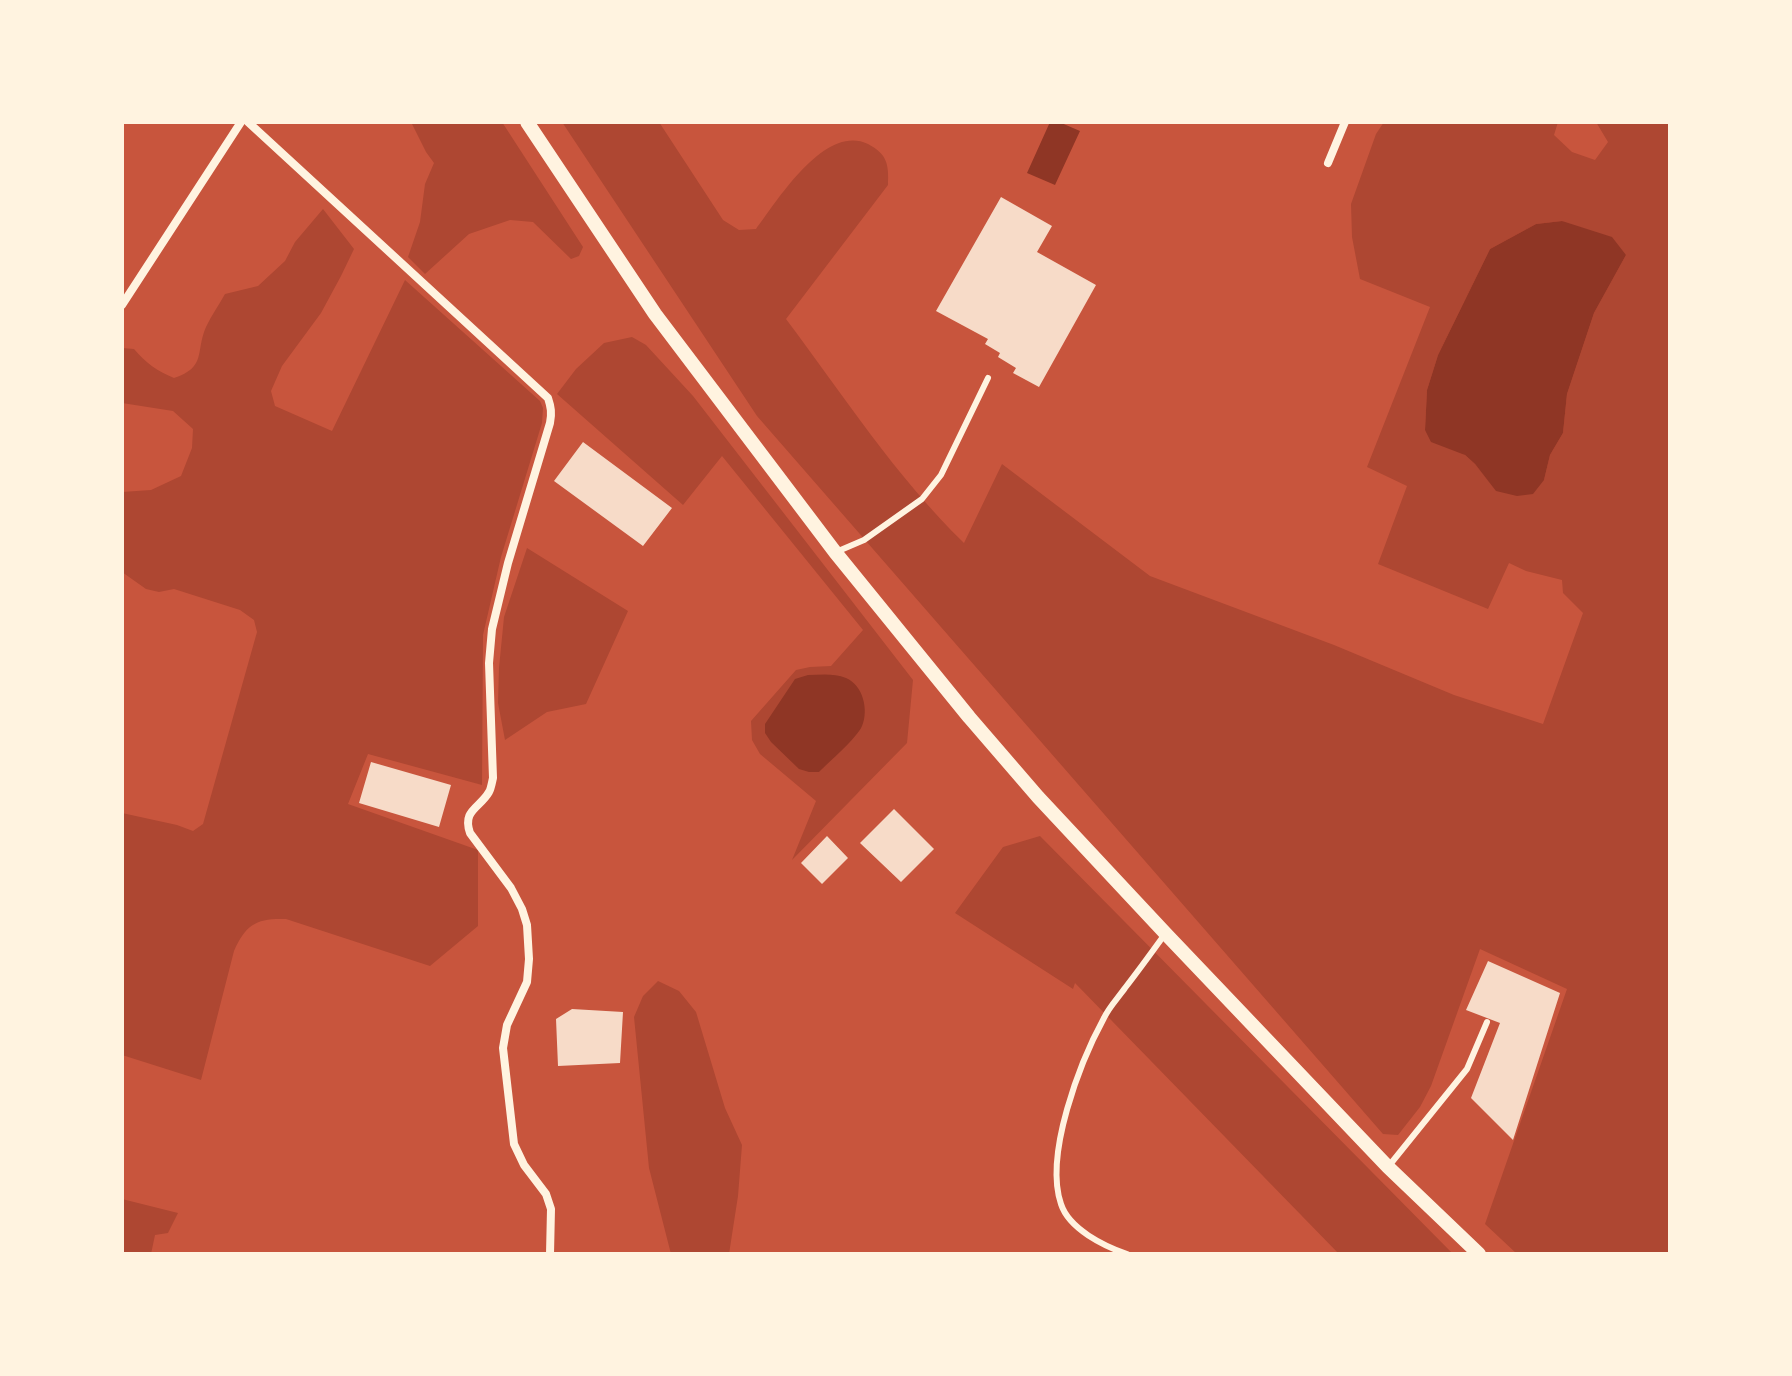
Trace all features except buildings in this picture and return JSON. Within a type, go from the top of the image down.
[{"type":"street","points":[[122,305],[241,122]]},
{"type":"street","points":[[248,122],[548,398],[551,405],[550,423],[492,629],[489,677],[493,778],[489,792],[472,811],[467,824],[470,833],[511,888],[527,925],[527,982],[507,1025],[503,1048],[514,1144],[524,1165],[546,1194],[551,1209],[550,1254]]},
{"type":"street","points":[[527,122],[655,314],[835,552],[969,717],[1038,797],[1166,934],[1388,1167],[1479,1254]]},
{"type":"street","points":[[1328,163],[1345,122]]},
{"type":"lane","points":[[835,552],[864,540],[922,499],[941,475],[988,378]]},
{"type":"lane","points":[[1127,1254],[1094,1239],[1076,1225],[1061,1206],[1056,1176],[1060,1142],[1082,1063],[1105,1015],[1166,934]]},
{"type":"lane","points":[[1388,1167],[1471,1062],[1487,1022]]},
{"type":"shaded area","points":[[411,122],[502,122],[583,247],[579,256],[571,259],[533,222],[510,220],[469,234],[425,274],[408,257],[420,222],[425,184],[434,163]]},
{"type":"shaded area","points":[[562,122],[659,122],[723,220],[739,230],[756,229],[789,184],[819,154],[835,144],[852,140],[868,144],[883,156],[887,165],[888,185],[786,319],[893,463],[964,543],[1002,464],[1150,576],[1334,645],[1454,695],[1543,724],[1583,613],[1563,593],[1562,580],[1526,571],[1509,563],[1488,609],[1378,564],[1407,486],[1367,467],[1430,307],[1360,279],[1352,237],[1351,204],[1376,134],[1384,122],[1558,122],[1554,135],[1572,152],[1595,160],[1608,142],[1596,122],[1670,122],[1670,1254],[1517,1254],[1485,1224],[1567,989],[1480,949],[1431,1086],[1420,1107],[1398,1135],[1383,1134],[757,416]],"holes":[[[1562,221],[1626,255],[1594,313],[1567,394],[1563,433],[1550,455],[1544,480],[1497,491],[1465,455],[1425,430],[1427,390],[1438,355],[1490,249],[1536,224]]]},
{"type":"shaded area","points":[[1050,122],[1059,122],[1080,131],[1055,185],[1027,173]]},
{"type":"shaded area","points":[[323,209],[354,249],[321,313],[282,366],[271,391],[275,406],[332,431],[405,280],[540,401],[543,408],[542,423],[501,557],[483,635],[482,785],[368,754],[348,804],[478,850],[478,926],[430,966],[286,919],[254,924],[243,934],[234,951],[201,1080],[122,1055],[122,813],[193,831],[203,824],[257,632],[254,620],[240,610],[174,589],[159,592],[146,589],[122,572],[122,492],[151,490],[181,476],[192,448],[193,429],[173,411],[122,403],[122,348],[134,349],[152,366],[174,378],[184,374],[196,364],[206,327],[225,294],[258,286],[285,261],[295,242]]},
{"type":"shaded area","points":[[1562,221],[1612,237],[1626,255],[1594,313],[1567,394],[1563,433],[1550,455],[1544,480],[1533,494],[1517,496],[1496,491],[1465,455],[1431,442],[1425,430],[1427,390],[1438,355],[1490,249],[1536,224]]},
{"type":"shaded area","points":[[632,337],[646,345],[693,396],[913,680],[907,743],[792,860],[816,801],[760,754],[752,740],[751,721],[796,670],[831,666],[863,630],[722,456],[683,505],[557,394],[576,369],[604,343]]},
{"type":"shaded area","points":[[527,548],[628,611],[586,704],[547,712],[505,740],[498,703],[504,617]]},
{"type":"shaded area","points":[[808,675],[832,675],[852,681],[860,692],[864,706],[864,720],[859,731],[819,772],[799,769],[765,733],[765,724],[795,679]]},
{"type":"shaded area","points":[[1040,836],[1453,1254],[1339,1254],[1075,983],[1073,989],[955,913],[1003,847]]},
{"type":"shaded area","points":[[658,981],[679,991],[696,1012],[725,1108],[742,1145],[729,1254],[671,1254],[649,1168],[634,1017],[643,996]]},
{"type":"shaded area","points":[[122,1199],[178,1213],[168,1233],[155,1235],[151,1254],[122,1254]]}]
